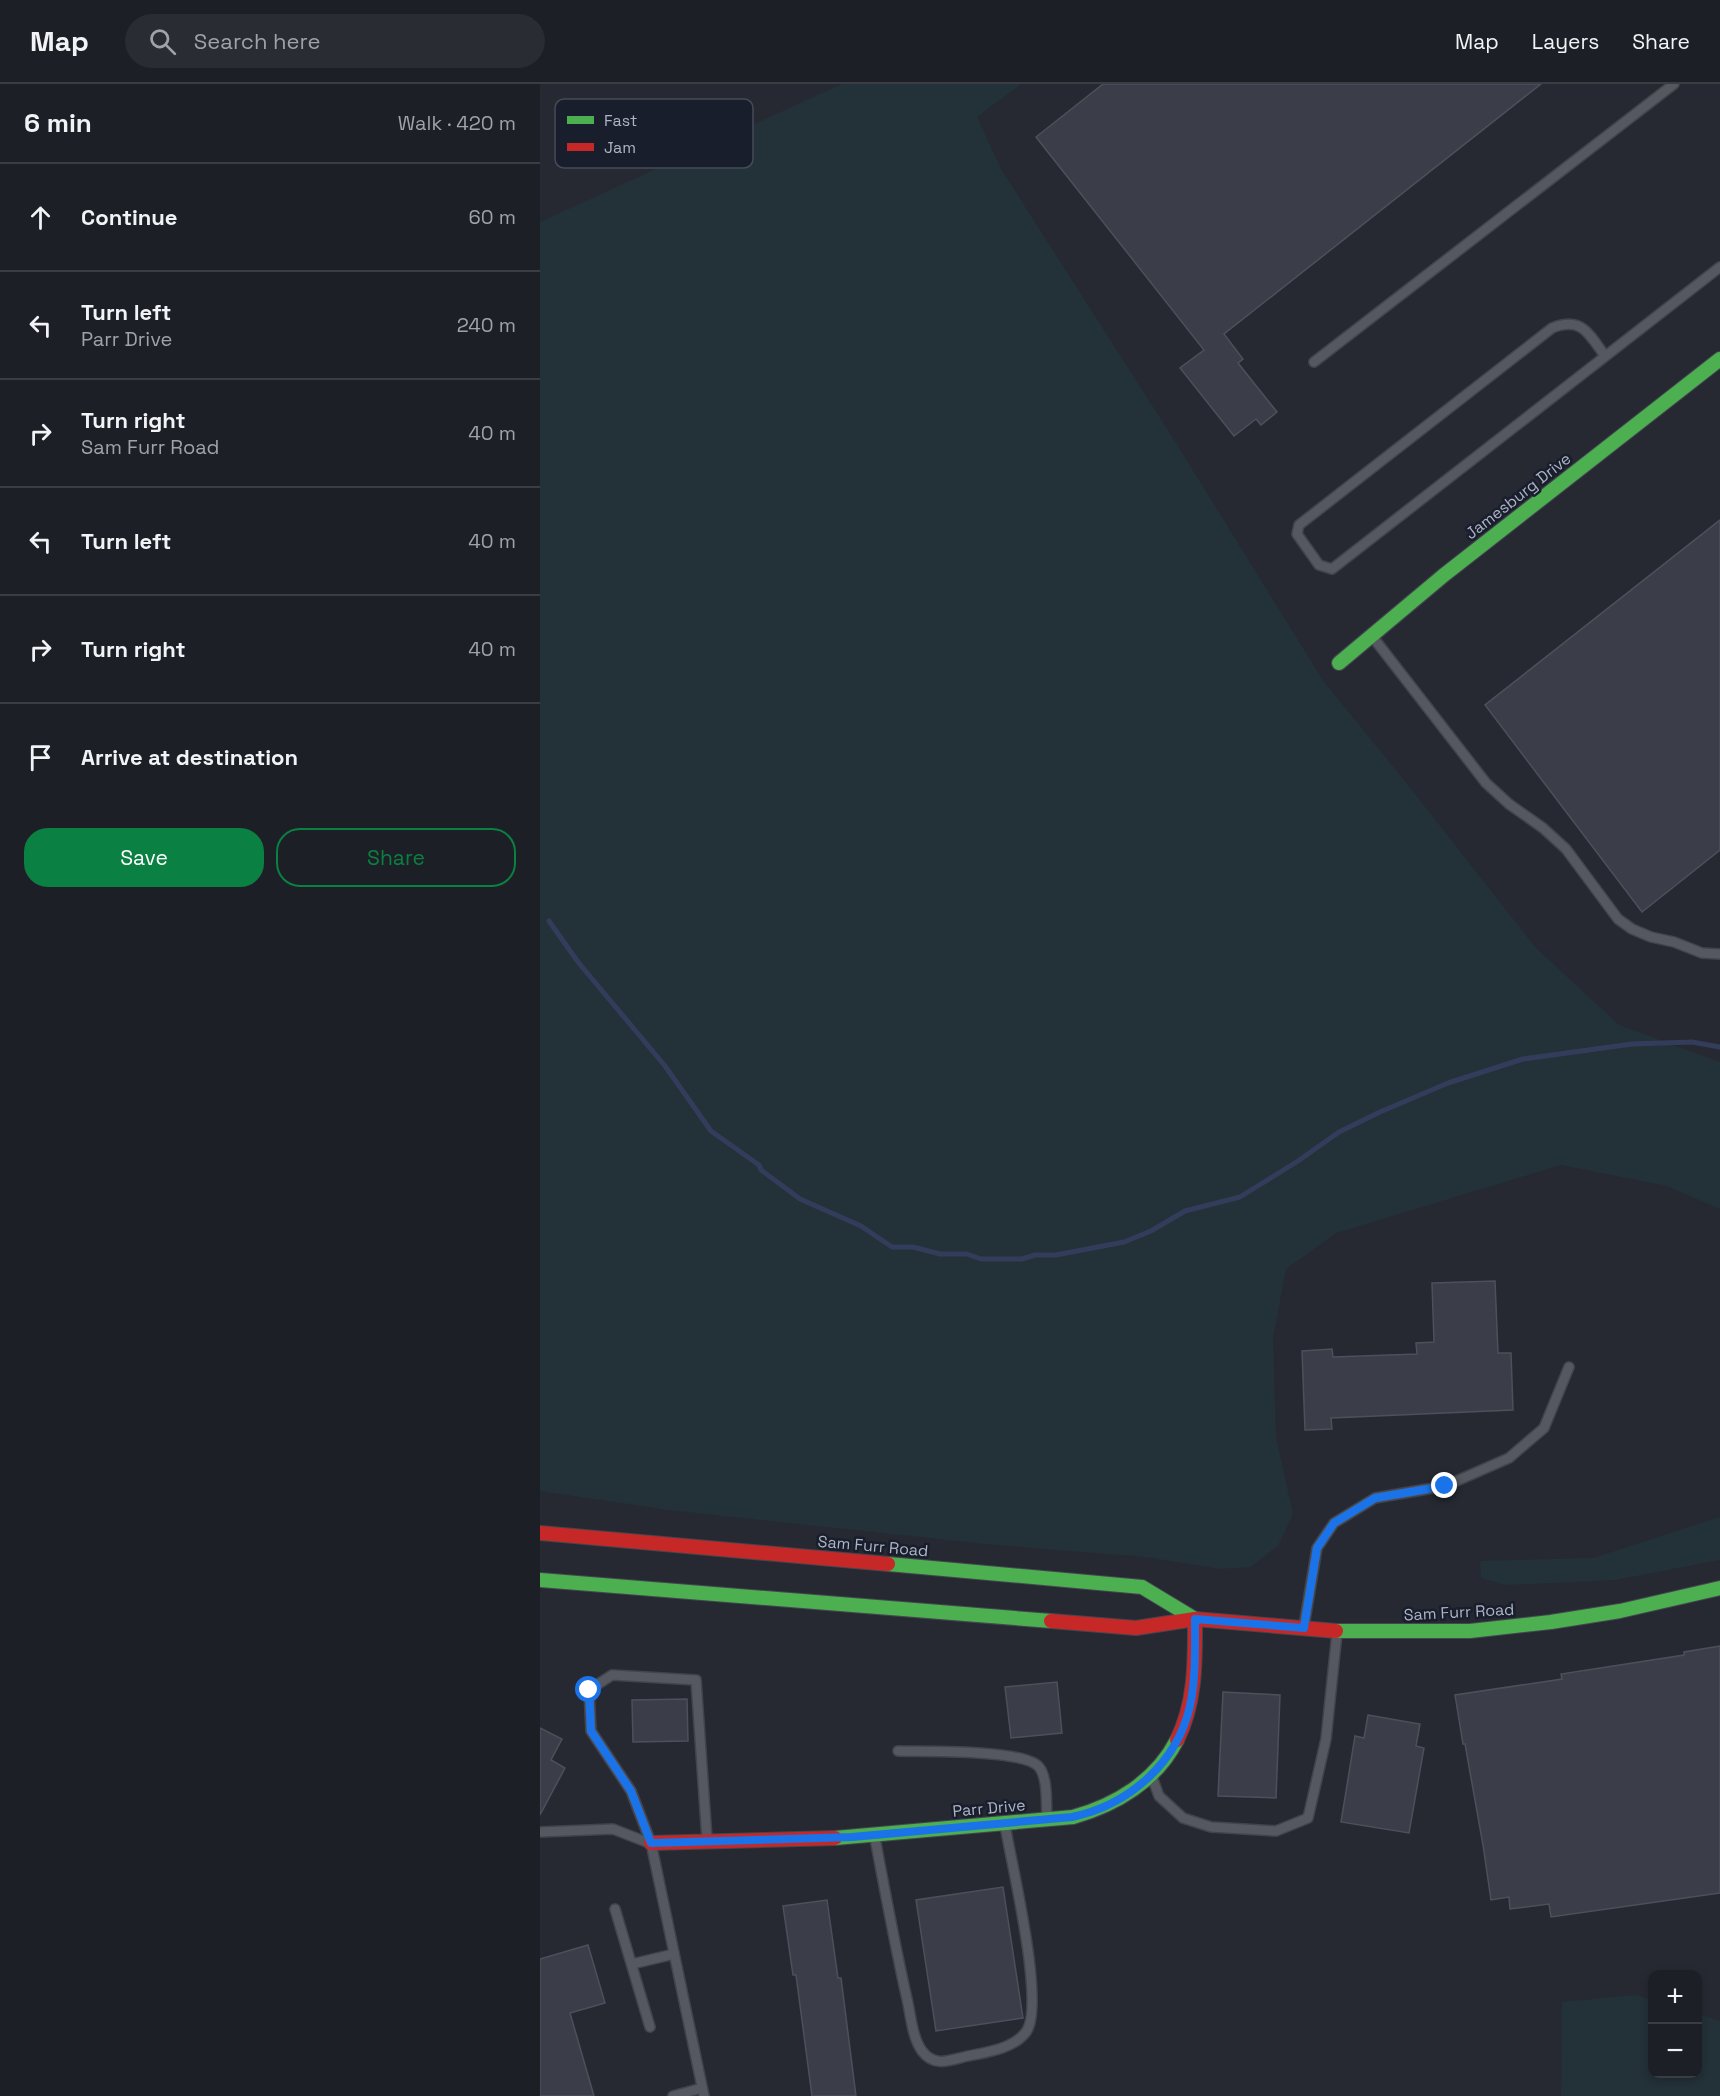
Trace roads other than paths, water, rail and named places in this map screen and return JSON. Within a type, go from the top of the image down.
[{"type":"main road","name":"Jamesburg Drive","points":[[1339,663],[1444,575],[1720,359]]},
{"type":"main road","name":"Sam Furr Road","points":[[540,1533],[1142,1587],[1195,1619]]},
{"type":"main road","name":"Sam Furr Road","points":[[540,1580],[1136,1628],[1195,1619],[1337,1631],[1470,1631],[1551,1622],[1620,1611],[1720,1588]]},
{"type":"main road","name":"Parr Drive","points":[[651,1843],[874,1835],[1047,1819],[1091,1813],[1113,1804],[1152,1775],[1184,1727],[1194,1678],[1195,1619]]},
{"type":"lane","points":[[1314,362],[1674,84]]},
{"type":"lane","points":[[1605,356],[1586,330],[1575,323],[1552,328],[1299,525],[1297,534],[1319,565],[1332,569],[1720,267]]},
{"type":"lane","points":[[1372,636],[1486,783],[1566,849],[1618,920],[1651,937],[1674,942],[1702,953],[1720,954]]},
{"type":"lane","points":[[1304,1628],[1317,1548],[1334,1523],[1375,1498],[1445,1486],[1509,1458],[1544,1428],[1569,1367]]},
{"type":"lane","points":[[1152,1775],[1159,1796],[1183,1818],[1211,1827],[1276,1831],[1308,1818],[1326,1739],[1337,1631]]},
{"type":"lane","points":[[673,2096],[703,2092],[651,1843],[631,1791],[591,1731],[589,1690],[612,1675],[696,1680],[707,1842]]},
{"type":"lane","points":[[898,1751],[1002,1755],[1038,1766],[1042,1775],[1047,1819]]},
{"type":"lane","points":[[874,1835],[894,1944],[915,2033],[927,2057],[931,2061],[941,2061],[1005,2047],[1023,2035],[1030,2025],[1032,2005],[1029,1958],[1004,1823]]},
{"type":"lane","points":[[540,1832],[613,1829],[651,1843]]},
{"type":"lane","points":[[615,1909],[650,2027]]},
{"type":"lane","points":[[632,1964],[674,1954]]},
{"type":"waterway","points":[[549,921],[578,962],[665,1066],[711,1131],[759,1165],[761,1170],[800,1199],[861,1226],[892,1247],[913,1247],[940,1254],[967,1254],[981,1259],[1022,1259],[1035,1255],[1056,1255],[1124,1242],[1151,1231],[1185,1211],[1240,1197],[1339,1132],[1380,1112],[1448,1083],[1523,1059],[1632,1044],[1692,1042],[1720,1047]]}]
